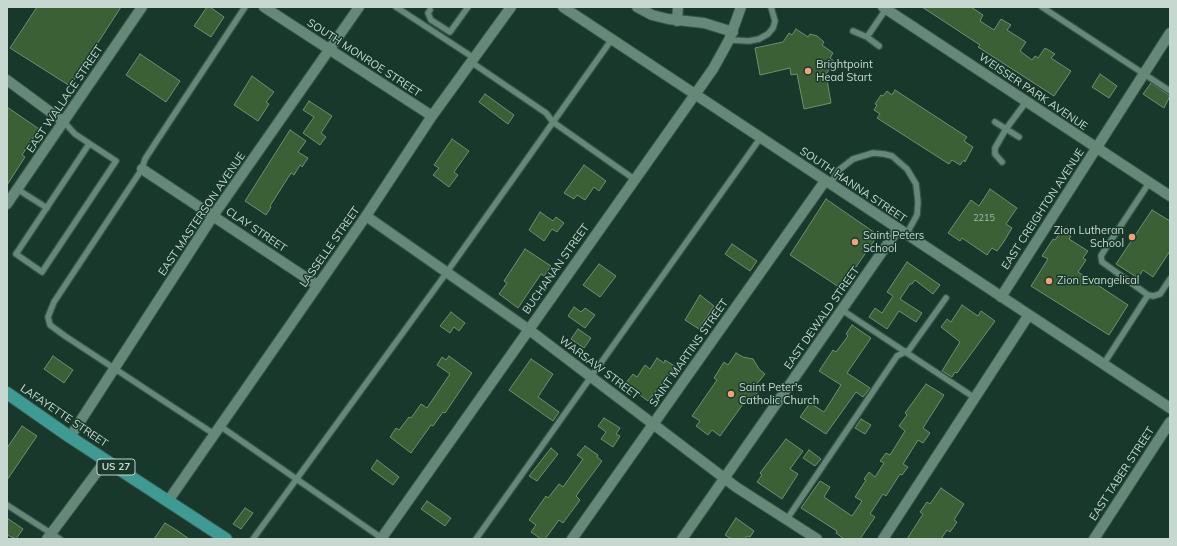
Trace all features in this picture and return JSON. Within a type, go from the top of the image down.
[{"type":"highway","name":"LAFAYETTE STREET","points":[[7,393],[70,437],[226,539]]},
{"type":"street","name":"EAST WALLACE STREET","points":[[7,204],[142,7]]},
{"type":"street","name":"SOUTH MONROE STREET","points":[[264,7],[432,116]]},
{"type":"street","name":"EAST MASTERSON AVENUE","points":[[70,437],[213,216],[359,7]]},
{"type":"street","name":"LASSELLE STREET","points":[[168,501],[366,216],[432,116],[512,7]]},
{"type":"street","name":"SOUTH HANNA STREET","points":[[563,7],[695,93],[1028,316],[1170,408]]},
{"type":"street","points":[[637,7],[652,14],[677,21],[704,24],[731,36]]},
{"type":"street","points":[[677,21],[678,7]]},
{"type":"street","name":"BUCHANAN STREET","points":[[382,539],[528,329],[713,69],[731,36],[741,7]]},
{"type":"street","name":"WEISSER PARK AVENUE","points":[[885,8],[1096,149],[1170,196]]},
{"type":"street","name":"EAST CREIGHTON AVENUE","points":[[1001,297],[1170,33]]},
{"type":"street","points":[[7,80],[64,122]]},
{"type":"street","name":"CLAY STREET","points":[[142,169],[317,285]]},
{"type":"street","name":"SAINT MARTINS STREET","points":[[572,539],[828,182]]},
{"type":"street","name":"WARSAW STREET","points":[[366,216],[528,329],[724,478],[817,539]]},
{"type":"street","name":"EAST DEWALD STREET","points":[[682,539],[842,310],[902,232]]},
{"type":"street","points":[[883,539],[1028,316]]},
{"type":"street","name":"EAST TABER STREET","points":[[1094,539],[1170,422]]},
{"type":"street","points":[[53,537],[106,460]]},
{"type":"lane","points":[[245,7],[145,159],[142,169],[54,302],[48,317],[50,325],[114,369],[217,430],[296,480],[382,539]]},
{"type":"lane","points":[[396,7],[473,60],[546,113],[553,122],[634,179]]},
{"type":"lane","points":[[430,10],[428,13],[430,20],[450,32],[468,7]]},
{"type":"lane","points":[[731,36],[749,41],[759,39],[768,34],[773,28],[775,21],[771,7]]},
{"type":"lane","points":[[1042,7],[1170,91]]},
{"type":"lane","points":[[867,37],[885,8]]},
{"type":"lane","points":[[853,31],[867,37],[878,46]]},
{"type":"lane","points":[[253,539],[447,272],[612,39]]},
{"type":"lane","points":[[1002,162],[995,154],[996,148],[1006,129],[1026,102]]},
{"type":"lane","points":[[64,122],[75,134],[116,161],[42,272],[16,254],[89,144]]},
{"type":"lane","points":[[995,122],[1019,138]]},
{"type":"lane","points":[[476,539],[592,378],[761,137]]},
{"type":"lane","points":[[828,182],[839,170],[853,159],[872,153],[892,156],[907,169],[916,184],[918,202],[917,215],[902,232]]},
{"type":"lane","points":[[1149,183],[1101,256],[1105,266],[1148,295],[1153,296],[1160,294],[1170,279]]},
{"type":"lane","points":[[17,189],[47,208]]},
{"type":"lane","points":[[1103,365],[1148,295]]},
{"type":"lane","points":[[787,520],[897,356],[906,352],[927,328],[946,298]]},
{"type":"lane","points":[[842,310],[975,398]]},
{"type":"lane","points":[[7,505],[53,537]]},
{"type":"building","points":[[37,7],[121,7],[70,86],[10,48]]},
{"type":"building","points":[[207,7],[210,7],[224,17],[211,37],[194,26]]},
{"type":"building","points":[[922,7],[971,7],[983,15],[980,21],[994,30],[1001,19],[1011,25],[1007,30],[1026,42],[1020,51],[1032,60],[1035,56],[1038,58],[1045,48],[1055,54],[1051,58],[1071,71],[1054,96],[978,47],[980,45]]},
{"type":"building","name":"Brightpoint Head Start","points":[[796,29],[808,37],[810,34],[817,36],[824,42],[822,45],[833,53],[830,58],[835,62],[826,74],[831,103],[804,109],[797,74],[791,75],[790,68],[760,75],[755,48],[783,42],[789,33],[792,35]]},
{"type":"building","points":[[140,54],[180,81],[166,102],[126,75]]},
{"type":"building","points":[[1100,74],[1117,86],[1109,98],[1092,87]]},
{"type":"building","points":[[252,76],[274,92],[266,102],[269,104],[258,121],[234,105]]},
{"type":"building","points":[[1151,83],[1170,96],[1164,108],[1143,94]]},
{"type":"building","points":[[895,90],[967,137],[964,141],[973,147],[965,162],[964,160],[960,165],[952,160],[949,164],[877,118],[880,114],[874,110],[877,105],[875,104],[881,95],[883,96],[887,91],[892,95]]},
{"type":"building","points":[[485,94],[514,115],[508,124],[479,102]]},
{"type":"building","points":[[309,101],[332,116],[321,133],[326,137],[320,145],[303,133],[314,117],[303,110]]},
{"type":"building","points":[[7,107],[39,129],[22,155],[25,157],[7,185]]},
{"type":"building","points":[[290,130],[306,141],[298,152],[308,158],[302,167],[300,165],[294,175],[291,173],[266,215],[245,201]]},
{"type":"building","points":[[452,139],[469,151],[454,172],[458,175],[449,187],[433,175],[439,168],[434,165]]},
{"type":"building","points":[[584,165],[606,181],[599,191],[594,187],[585,200],[577,195],[574,199],[564,193]]},
{"type":"building","points":[[990,189],[1017,208],[1006,224],[1012,228],[1003,243],[997,251],[992,248],[987,255],[962,238],[960,241],[948,233],[971,200],[979,206]]},
{"type":"building","name":"Saint Peters School","points":[[826,199],[878,235],[856,267],[853,266],[839,287],[790,255]]},
{"type":"building","points":[[1152,210],[1170,221],[1170,251],[1153,277],[1143,270],[1138,278],[1116,264]]},
{"type":"building","points":[[540,212],[553,221],[556,217],[564,223],[557,232],[552,229],[544,241],[529,230]]},
{"type":"building","name":"Zion Evangelical","points":[[1062,230],[1071,236],[1069,239],[1088,251],[1083,258],[1086,260],[1078,272],[1128,305],[1109,335],[1031,286],[1048,259],[1042,256],[1053,239],[1055,240]]},
{"type":"building","points":[[732,244],[757,261],[750,271],[725,254]]},
{"type":"building","points":[[525,249],[551,266],[544,276],[541,274],[518,308],[499,294],[507,283],[504,281]]},
{"type":"building","points":[[907,262],[940,285],[933,294],[915,280],[912,284],[910,284],[900,299],[922,313],[916,322],[899,311],[887,329],[869,317],[875,308],[882,313],[893,296],[887,292]]},
{"type":"building","points":[[599,264],[616,276],[600,297],[583,285]]},
{"type":"building","points":[[700,295],[714,306],[699,329],[685,320]]},
{"type":"building","points":[[962,305],[978,316],[981,311],[995,321],[957,373],[955,372],[952,377],[942,371],[960,342],[941,327],[947,319],[951,322]]},
{"type":"building","points":[[574,307],[581,312],[585,308],[595,315],[585,328],[568,316]]},
{"type":"building","points":[[451,312],[465,323],[459,331],[454,327],[450,333],[440,326]]},
{"type":"building","points":[[852,325],[871,338],[847,373],[870,388],[863,397],[856,392],[826,434],[800,417],[810,403],[824,412],[841,385],[819,371],[833,350],[836,352],[848,336],[846,334]]},
{"type":"building","points":[[578,329],[591,338],[584,348],[571,339]]},
{"type":"building","name":"Saint Peter's Catholic Church","points":[[736,353],[743,357],[753,359],[759,369],[765,374],[756,385],[760,388],[750,403],[746,400],[720,436],[712,430],[708,435],[696,426],[700,421],[692,416],[717,380],[714,378],[724,362],[728,365]]},
{"type":"building","points":[[53,356],[73,370],[64,383],[44,369]]},
{"type":"building","points":[[449,356],[472,373],[445,413],[443,412],[433,426],[431,425],[411,453],[390,437],[396,428],[399,430],[409,417],[411,418],[421,404],[427,408],[450,374],[437,365],[442,357],[446,360]]},
{"type":"building","points":[[657,358],[664,363],[665,360],[676,367],[648,401],[625,384],[633,374],[637,377],[645,365],[650,369]]},
{"type":"building","points":[[531,359],[553,374],[538,397],[559,412],[553,421],[509,390]]},
{"type":"building","points":[[926,384],[944,395],[923,428],[930,433],[923,443],[918,440],[903,464],[908,467],[902,475],[900,474],[886,496],[883,494],[870,514],[875,517],[860,539],[844,539],[836,533],[837,531],[801,508],[820,481],[830,487],[824,497],[852,516],[862,501],[855,497],[866,480],[864,479],[869,472],[875,477],[884,463],[880,461],[886,453],[890,455],[905,431],[899,426],[907,415],[905,413]]},
{"type":"building","points":[[604,418],[620,428],[616,434],[620,436],[613,447],[601,439],[606,432],[598,426]]},
{"type":"building","points":[[861,419],[871,425],[865,434],[855,428]]},
{"type":"building","points":[[22,426],[37,436],[7,480],[7,448]]},
{"type":"building","points":[[786,439],[803,451],[790,469],[798,474],[782,499],[757,482],[762,475],[760,473]]},
{"type":"building","points":[[585,446],[598,455],[597,457],[602,461],[576,496],[580,500],[563,523],[559,520],[545,539],[541,539],[531,532],[536,525],[529,520],[546,496],[548,498],[559,484],[563,487],[583,459],[577,455]]},
{"type":"building","points":[[551,448],[558,454],[537,481],[529,476]]},
{"type":"building","points":[[809,450],[821,459],[815,466],[803,458]]},
{"type":"building","points":[[377,460],[399,477],[393,485],[371,469]]},
{"type":"building","points":[[941,488],[964,504],[954,520],[957,522],[950,532],[947,530],[941,539],[907,539],[923,514],[920,512],[927,502],[930,504]]},
{"type":"building","points":[[427,501],[451,518],[445,526],[421,509]]},
{"type":"building","points":[[245,508],[253,513],[241,529],[233,524]]},
{"type":"building","points":[[7,518],[23,529],[16,539],[7,535]]},
{"type":"building","points":[[736,518],[754,531],[750,537],[747,536],[745,539],[732,539],[725,535]]},
{"type":"building","points":[[165,523],[178,531],[189,539],[154,539]]},
{"type":"place","name":"Brightpoint Head Start","points":[[808,71]]},
{"type":"place","name":"Zion Lutheran School","points":[[1132,237]]},
{"type":"place","name":"Saint Peters School","points":[[855,242]]},
{"type":"place","name":"Zion Evangelical","points":[[1049,281]]},
{"type":"place","name":"Saint Peter's Catholic Church","points":[[731,394]]}]
